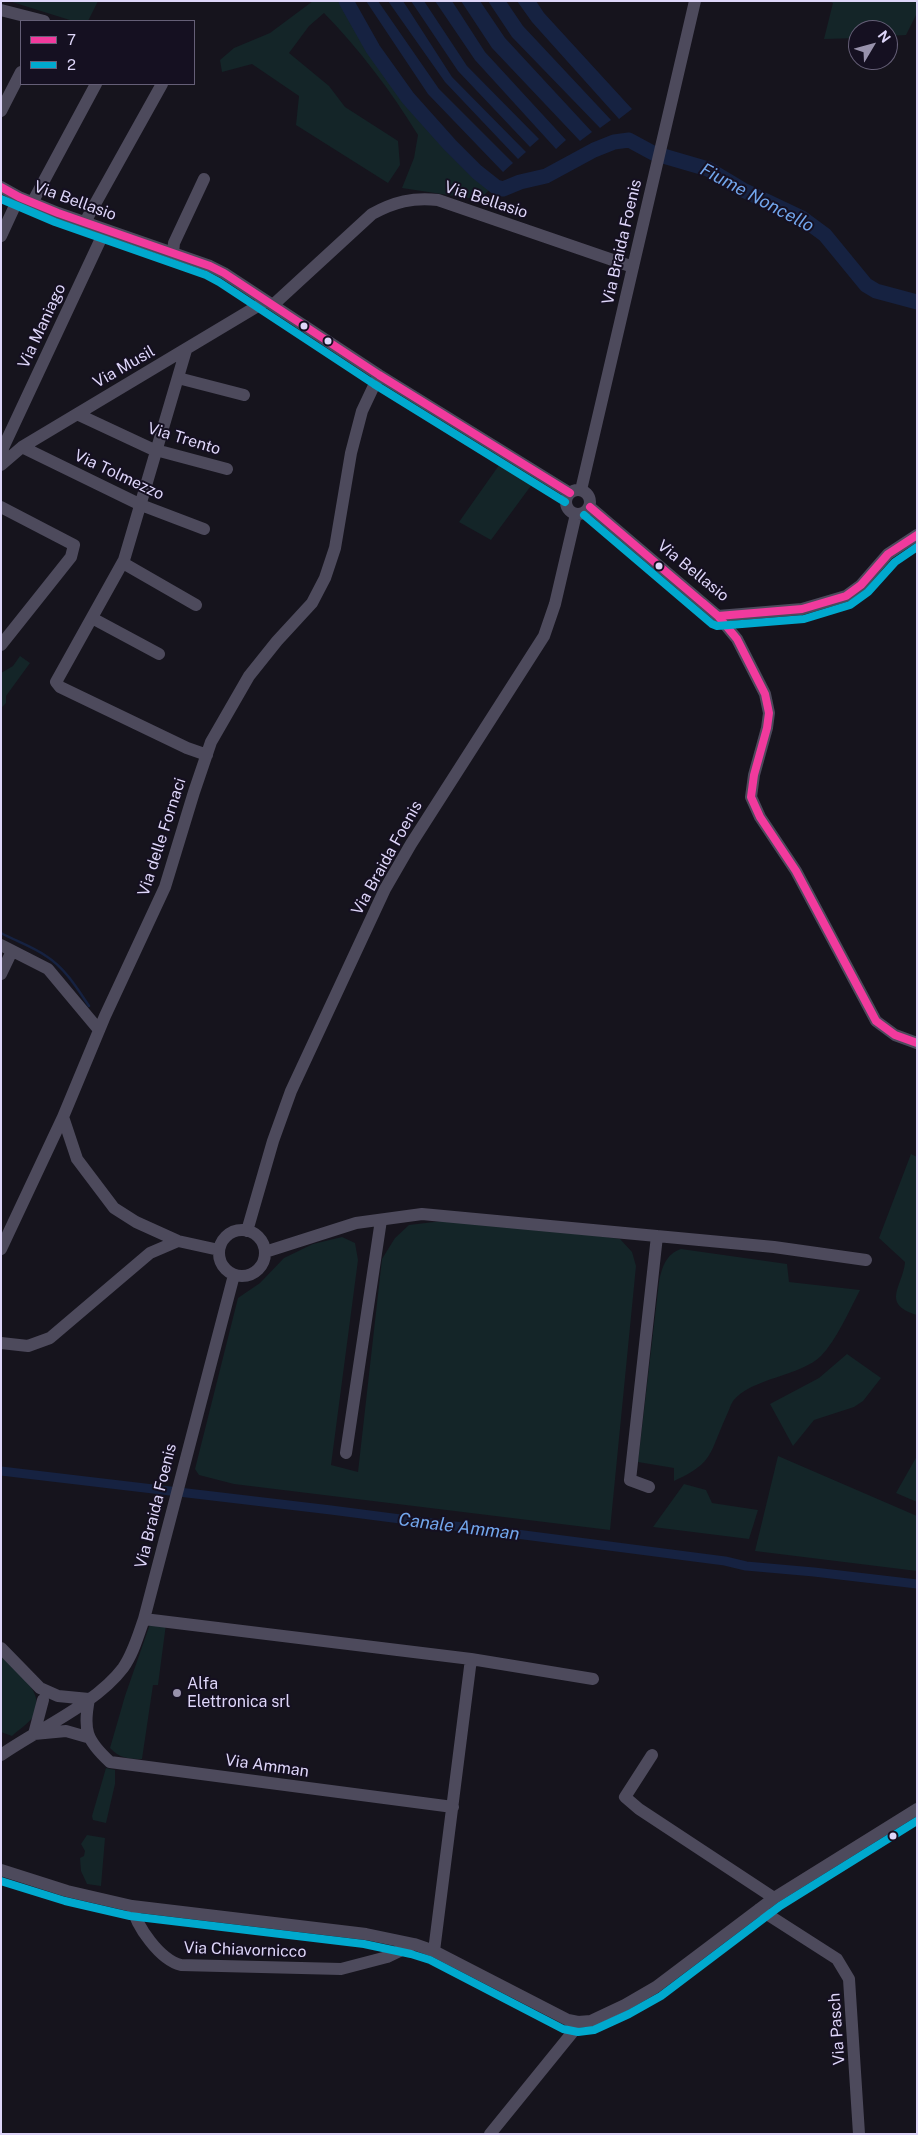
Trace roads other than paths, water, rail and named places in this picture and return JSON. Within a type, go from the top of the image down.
[{"type":"street","name":"Via Braida Foenis","points":[[575,492],[633,267],[695,1]]},
{"type":"street","points":[[1,10],[40,20]]},
{"type":"street","points":[[1,111],[20,74]]},
{"type":"street","points":[[32,203],[95,85]]},
{"type":"street","points":[[85,222],[161,85]]},
{"type":"street","points":[[172,253],[174,243],[204,179]]},
{"type":"street","name":"Via Bellasio","points":[[1,187],[32,203],[224,273],[379,375],[575,492]]},
{"type":"street","points":[[1,236],[19,197]]},
{"type":"street","name":"Via Bellasio","points":[[269,303],[372,214],[390,204],[420,198],[438,200],[633,267]]},
{"type":"street","name":"Via Maniago","points":[[1,465],[3,448],[105,230]]},
{"type":"street","name":"Via Musil","points":[[1,465],[22,447],[269,303]]},
{"type":"street","points":[[186,350],[123,563],[56,682],[60,686],[187,748],[207,755]]},
{"type":"street","name":"Via delle Fornaci","points":[[1,1249],[63,1117],[71,1093],[165,887],[211,742],[234,698],[249,676],[277,641],[312,603],[325,578],[335,548],[351,453],[360,420],[379,375]]},
{"type":"street","points":[[178,378],[244,395]]},
{"type":"street","name":"Via Trento","points":[[77,414],[157,451],[227,469]]},
{"type":"street","name":"Via Tolmezzo","points":[[22,447],[141,506],[204,529]]},
{"type":"street","points":[[575,492],[588,495],[590,507],[585,513],[576,514],[568,510],[566,499],[575,492]]},
{"type":"street","name":"Via Bellasio","points":[[590,507],[718,616],[802,609],[846,596],[861,585],[888,554],[917,535]]},
{"type":"street","points":[[1,508],[74,545],[71,557],[1,645]]},
{"type":"street","name":"Via Braida Foenis","points":[[247,1230],[273,1141],[291,1091],[385,889],[411,844],[544,636],[555,604],[576,514]]},
{"type":"street","points":[[123,563],[196,605]]},
{"type":"street","points":[[718,616],[737,639],[752,666],[765,694],[769,713],[767,728],[754,775],[751,797],[760,817],[796,871],[876,1021],[895,1035],[917,1043]]},
{"type":"street","points":[[92,618],[159,654]]},
{"type":"street","points":[[1,974],[7,948],[48,969],[99,1030]]},
{"type":"street","points":[[63,1117],[77,1158],[114,1208],[136,1222],[178,1241],[219,1250]]},
{"type":"street","points":[[265,1252],[356,1223],[422,1214],[774,1246],[866,1260]]},
{"type":"street","points":[[346,1453],[381,1220]]},
{"type":"street","points":[[247,1230],[259,1237],[265,1252],[264,1262],[257,1271],[247,1276],[234,1275],[222,1265],[219,1250],[222,1242],[231,1233],[247,1230]]},
{"type":"street","points":[[649,1487],[630,1480],[656,1236]]},
{"type":"street","points":[[1,1343],[28,1346],[50,1338],[150,1253],[178,1241]]},
{"type":"street","name":"Via Braida Foenis","points":[[63,1716],[108,1685],[123,1668],[137,1641],[234,1275]]},
{"type":"street","points":[[144,1619],[471,1659],[593,1679]]},
{"type":"street","points":[[1,1648],[41,1694],[53,1711],[63,1716]]},
{"type":"street","points":[[434,1952],[471,1659]]},
{"type":"street","points":[[34,1734],[57,1730],[82,1732],[89,1699],[41,1694]]},
{"type":"street","points":[[34,1734],[41,1694]]},
{"type":"street","points":[[58,1696],[63,1716]]},
{"type":"street","points":[[1,1755],[63,1716]]},
{"type":"street","name":"Via Amman","points":[[63,1716],[76,1717],[82,1732],[110,1762],[453,1807]]},
{"type":"street","points":[[652,1755],[625,1797],[639,1809],[774,1898]]},
{"type":"street","points":[[490,2134],[572,2034],[578,2022],[591,2021],[604,2016],[656,1987],[774,1898],[917,1809]]},
{"type":"street","name":"Via Chiavornicco","points":[[1,1870],[67,1890],[132,1906],[366,1934],[414,1944],[434,1952],[568,2020],[578,2022]]},
{"type":"street","name":"Via Chiavornicco","points":[[132,1906],[134,1915],[151,1941],[168,1960],[181,1965],[341,1969],[387,1957],[414,1944]]},
{"type":"street","name":"Via Pasch","points":[[759,1909],[837,1958],[849,1979],[859,2134]]},
{"type":"water","points":[[366,1],[378,1],[439,89],[513,163],[503,172],[428,94]]},
{"type":"water","points":[[388,1],[403,1],[452,77],[526,152],[518,159],[445,82]]},
{"type":"water","points":[[411,1],[424,1],[467,66],[539,139],[530,147],[458,71]]},
{"type":"water","points":[[435,1],[452,1],[485,52],[566,140],[556,149],[475,60]]},
{"type":"water","points":[[461,1],[480,1],[505,38],[592,132],[580,141],[492,48]]},
{"type":"water","points":[[488,1],[506,1],[523,26],[611,120],[600,128],[512,37]]},
{"type":"water","points":[[517,1],[536,1],[544,13],[632,109],[619,119],[532,22]]},
{"type":"waterway","name":"Fiume Noncello","points":[[346,1],[373,49],[408,98],[450,145],[477,172],[496,187],[503,189],[520,182],[546,176],[594,150],[614,142],[629,140],[653,153],[708,169],[743,190],[802,218],[825,235],[866,285],[876,291],[917,302]]},
{"type":"waterway","points":[[1,933],[36,950],[53,961],[70,979],[89,1006]]},
{"type":"waterway","name":"Canale Amman","points":[[1,1471],[331,1510],[725,1561],[746,1566],[917,1584]]},
{"type":"place","name":"Alfa Elettronica srl","points":[[177,1693]]}]
